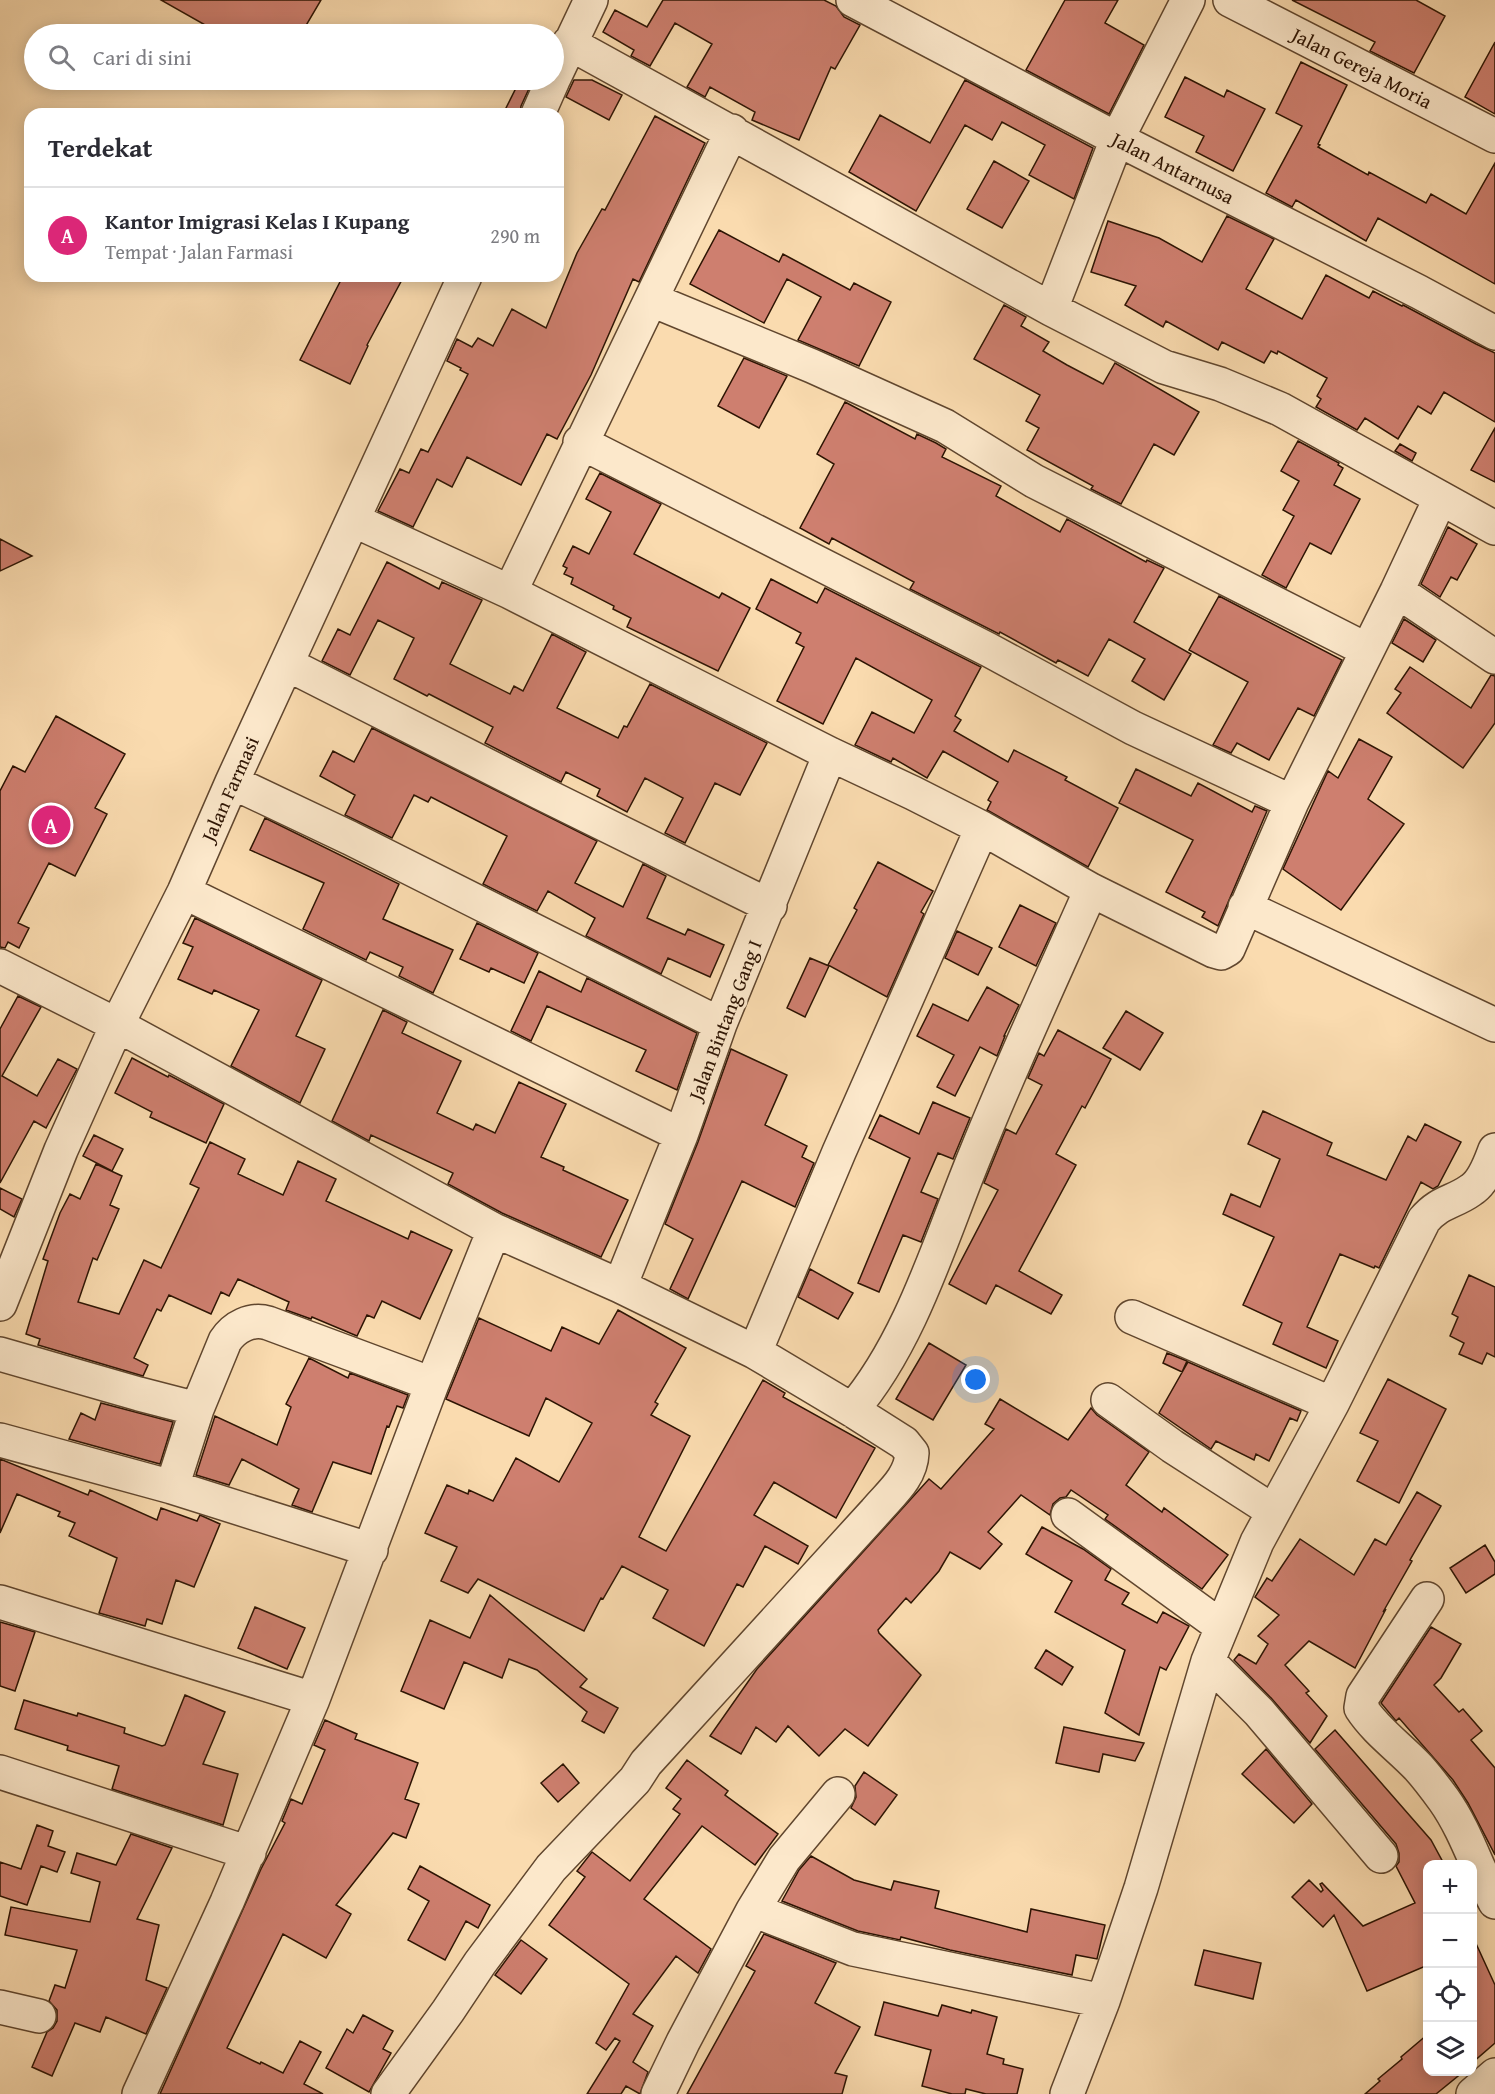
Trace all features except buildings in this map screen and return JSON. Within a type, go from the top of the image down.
[{"type":"street","points":[[564,54],[591,0]]},
{"type":"street","name":"Jalan Antarnusa","points":[[853,0],[1117,140],[1419,292],[1495,333]]},
{"type":"street","points":[[1051,309],[1117,140],[1188,0]]},
{"type":"street","name":"Jalan Gereja Moria","points":[[1230,0],[1495,136]]},
{"type":"street","points":[[569,43],[1051,309],[1164,367],[1220,384],[1280,409],[1495,528]]},
{"type":"street","points":[[541,108],[548,90]]},
{"type":"street","points":[[510,592],[580,442],[652,300],[732,131]]},
{"type":"street","name":"Jalan Farmasi","points":[[0,1304],[61,1150],[117,1025],[184,892],[232,782],[462,282]]},
{"type":"street","points":[[652,300],[801,361],[945,426],[1034,481],[1367,650]]},
{"type":"street","points":[[580,442],[979,645],[1133,728],[1292,802]]},
{"type":"street","points":[[353,520],[510,592],[982,828],[1091,890],[1221,953],[1228,949],[1292,802],[1440,499]]},
{"type":"street","points":[[1397,591],[1495,657]]},
{"type":"street","points":[[287,664],[770,906]]},
{"type":"street","name":"Jalan Bintang Gang I","points":[[620,1286],[681,1135],[720,1024],[830,754]]},
{"type":"street","points":[[232,782],[350,838],[720,1024]]},
{"type":"street","points":[[755,1352],[839,1152],[982,828]]},
{"type":"street","points":[[852,1410],[864,1396],[902,1332],[936,1254],[975,1153],[1091,890]]},
{"type":"street","points":[[184,892],[681,1135]]},
{"type":"street","points":[[1245,907],[1495,1025]]},
{"type":"street","points":[[0,966],[117,1025],[494,1230],[620,1286],[755,1352],[904,1443],[912,1453],[908,1474],[646,1762],[628,1788],[551,1868],[480,1963],[388,2094]]},
{"type":"street","points":[[1067,2094],[1103,2001],[1158,1833],[1208,1661],[1257,1542],[1332,1404],[1424,1220],[1434,1209],[1472,1190],[1482,1178],[1495,1150]]},
{"type":"street","points":[[139,2094],[249,1853],[313,1699],[432,1384],[494,1230]]},
{"type":"street","points":[[1132,1317],[1332,1404]]},
{"type":"street","points":[[172,1486],[197,1409],[225,1341],[229,1334],[251,1321],[259,1320],[432,1384]]},
{"type":"street","points":[[0,1354],[197,1409]]},
{"type":"street","points":[[1108,1400],[1172,1446],[1273,1511]]},
{"type":"street","points":[[0,1440],[172,1486],[370,1550]]},
{"type":"street","points":[[1068,1515],[1222,1627]]},
{"type":"street","points":[[1427,1599],[1363,1696],[1361,1708],[1368,1718],[1419,1768],[1444,1800],[1469,1845],[1483,1881],[1495,1902]]},
{"type":"street","points":[[0,1602],[313,1699]]},
{"type":"street","points":[[1208,1661],[1259,1712],[1381,1856]]},
{"type":"street","points":[[0,1772],[249,1853]]},
{"type":"street","points":[[658,2094],[753,1910],[784,1859],[838,1794]]},
{"type":"street","points":[[753,1910],[853,1949],[1103,2001]]},
{"type":"street","points":[[0,2007],[39,2016]]},
{"type":"place","name":"Kantor Imigrasi Kelas I Kupang","points":[[51,825]]}]
